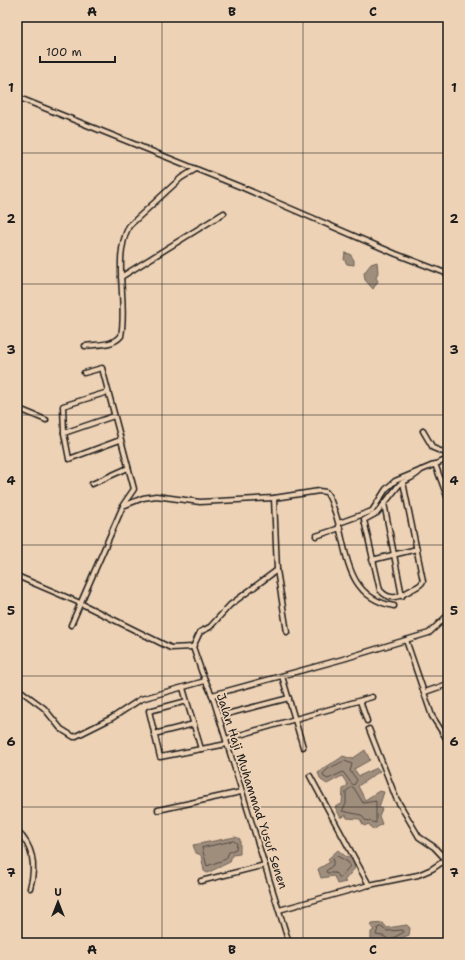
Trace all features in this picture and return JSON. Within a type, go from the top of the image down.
[{"type":"street","points":[[17,96],[196,169],[396,254],[448,274]]},
{"type":"street","points":[[85,346],[110,343],[117,340],[121,336],[122,244],[130,226],[181,178],[196,169]]},
{"type":"street","points":[[121,277],[224,213]]},
{"type":"street","points":[[71,625],[123,506],[134,489],[102,368],[84,373]]},
{"type":"street","points":[[108,392],[63,406],[64,433],[68,459],[120,440]]},
{"type":"street","points":[[17,408],[46,420]]},
{"type":"street","points":[[64,433],[114,416]]},
{"type":"street","points":[[423,431],[433,448],[448,454]]},
{"type":"street","points":[[316,536],[369,513],[390,485],[401,478],[448,460]]},
{"type":"street","points":[[435,464],[448,499]]},
{"type":"street","points":[[92,484],[128,468]]},
{"type":"street","points":[[403,482],[423,581],[418,587],[402,596],[394,598],[385,596],[380,590],[364,520],[374,514],[403,482],[416,476],[421,470]]},
{"type":"street","points":[[123,506],[143,498],[156,496],[200,502],[274,498],[319,491],[326,492],[340,526],[350,571],[358,586],[362,591],[385,604],[394,606]]},
{"type":"street","points":[[274,498],[277,570],[287,632]]},
{"type":"street","points":[[384,503],[402,596]]},
{"type":"street","points":[[372,560],[417,549]]},
{"type":"street","points":[[17,576],[80,603],[171,648],[193,647],[200,632],[210,627],[230,605],[277,570]]},
{"type":"street","points":[[212,695],[431,632],[448,615]]},
{"type":"street","points":[[406,640],[432,716],[448,741]]},
{"type":"street","name":"Jalan Haji Muhammad Yusuf Senen","points":[[193,647],[205,681],[212,695],[289,943]]},
{"type":"street","points":[[282,676],[303,747]]},
{"type":"street","points":[[17,688],[44,708],[61,729],[70,736],[74,737],[112,718],[141,699],[205,681]]},
{"type":"street","points":[[425,692],[448,683]]},
{"type":"street","points":[[183,688],[201,749]]},
{"type":"street","points":[[226,739],[372,697]]},
{"type":"street","points":[[218,716],[289,698]]},
{"type":"street","points":[[187,701],[149,711],[160,757],[227,744]]},
{"type":"street","points":[[360,701],[367,721]]},
{"type":"street","points":[[154,734],[194,724]]},
{"type":"street","points":[[279,910],[369,885],[418,875],[447,860],[434,847],[419,838],[396,798],[369,729]]},
{"type":"street","points":[[310,776],[369,885]]},
{"type":"street","points":[[158,810],[242,792]]},
{"type":"street","points":[[17,831],[27,843],[33,859],[34,868],[30,888]]},
{"type":"street","points":[[201,881],[265,865]]},
{"type":"water","points":[[345,253],[350,254],[354,260],[354,265],[347,264],[344,259]]},
{"type":"water","points":[[377,262],[378,272],[376,278],[378,281],[373,289],[365,280],[364,273],[371,264]]},
{"type":"water","points":[[365,750],[370,760],[354,769],[359,776],[377,768],[380,771],[358,786],[365,800],[379,791],[384,792],[379,807],[382,809],[379,816],[382,824],[373,830],[369,824],[364,826],[360,819],[347,818],[346,815],[341,818],[335,807],[342,804],[343,789],[348,785],[342,776],[327,784],[321,780],[318,773],[343,756],[352,759]]},
{"type":"water","points":[[235,837],[240,839],[240,854],[232,855],[230,862],[207,873],[204,871],[201,855],[196,853],[193,845]]},
{"type":"water","points":[[338,850],[345,856],[352,858],[355,868],[344,881],[346,882],[337,884],[334,876],[321,878],[318,869],[330,862],[328,859]]},
{"type":"water","points":[[383,923],[387,928],[407,925],[410,928],[409,935],[390,943],[381,940],[371,940],[371,932],[374,930],[371,927],[372,924]]}]
